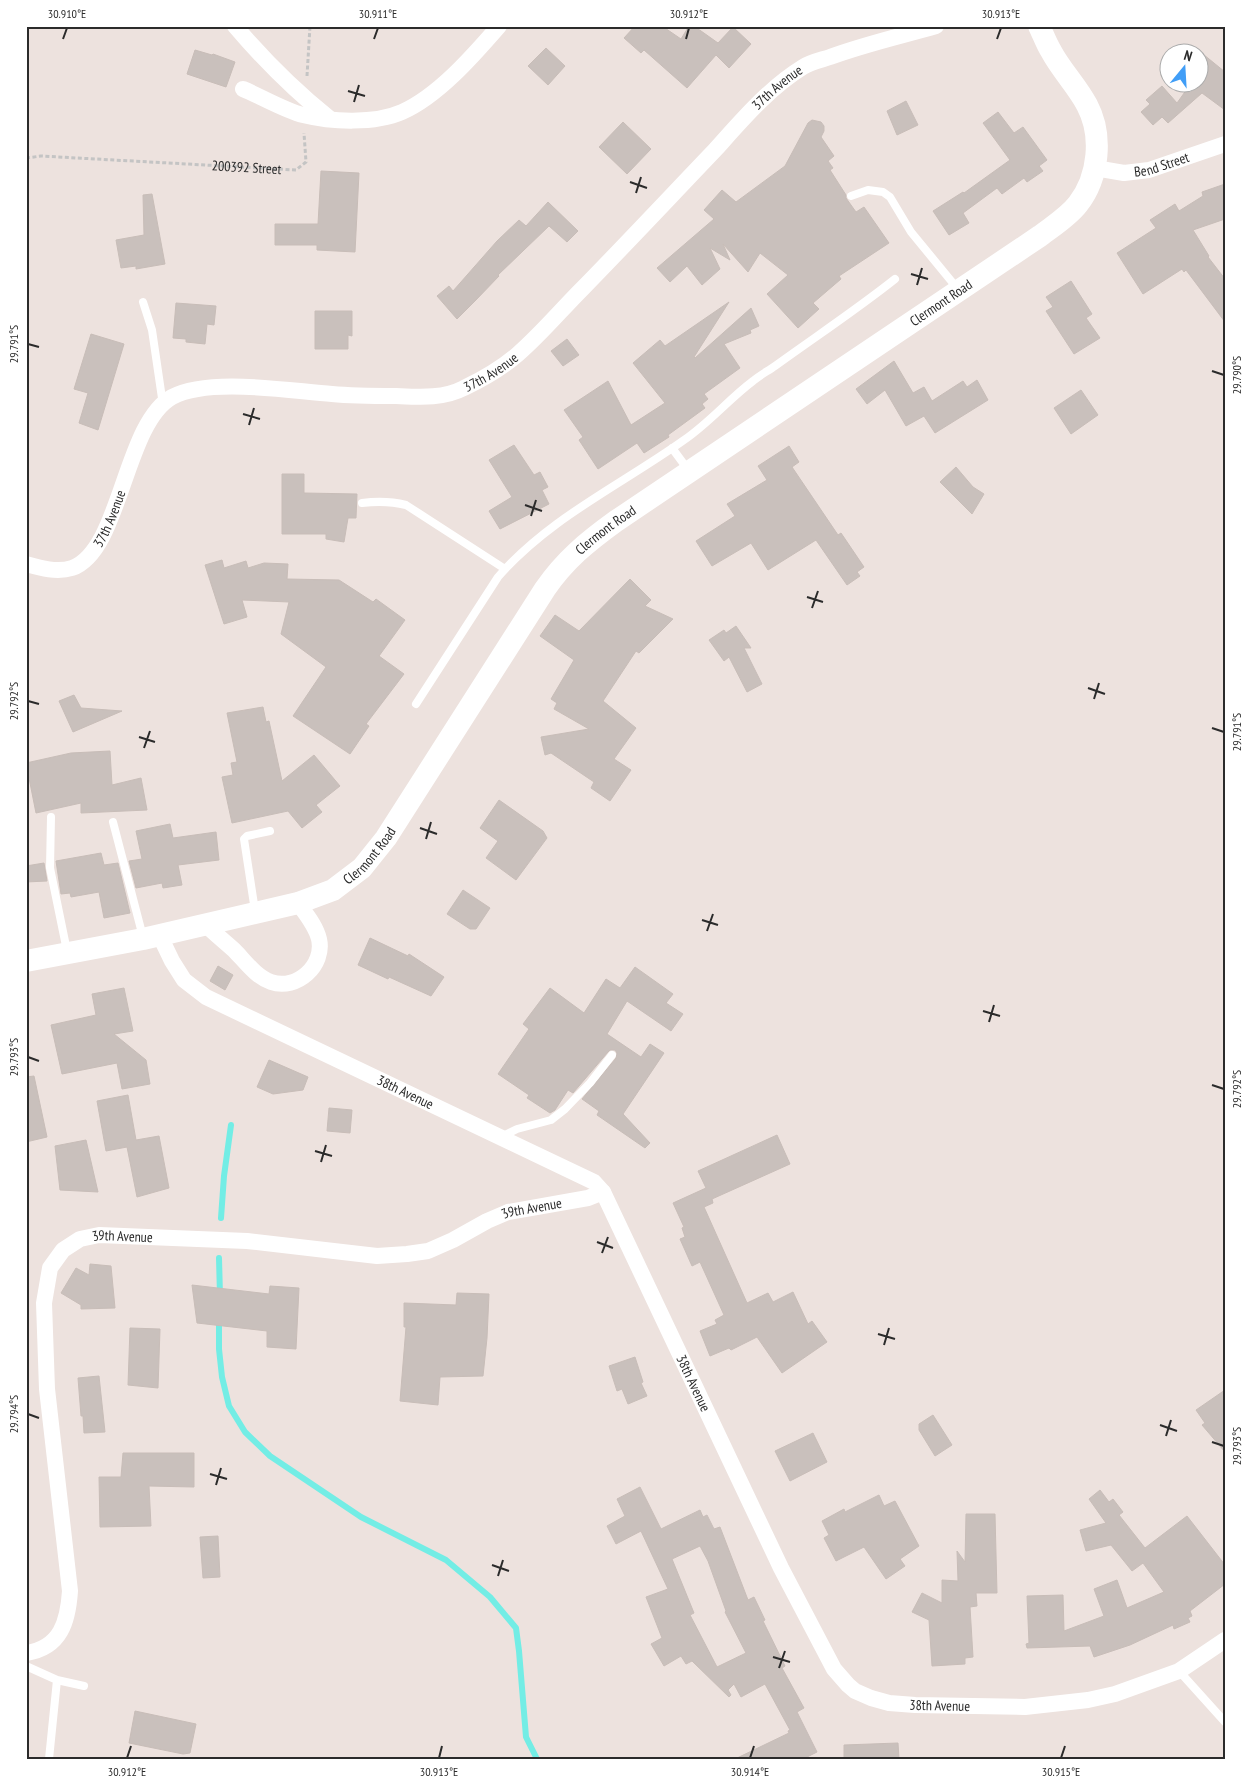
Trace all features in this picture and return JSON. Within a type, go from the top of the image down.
[{"type":"street","points":[[235,26],[304,107]]},
{"type":"street","points":[[243,89],[304,107],[329,118],[356,121],[401,113],[446,81],[475,54],[499,26]]},
{"type":"street","name":"37th Avenue","points":[[26,564],[55,570],[72,568],[87,559],[100,540],[142,437],[153,416],[169,398],[189,390],[216,386],[264,388],[337,395],[434,397],[460,390],[490,374],[516,356],[637,233],[755,106],[783,81],[806,65],[936,26]]},
{"type":"street","name":"Clermont Road","points":[[26,961],[151,936],[298,903],[333,890],[362,868],[372,857],[545,589],[567,561],[592,538],[959,291],[1064,218],[1078,205],[1084,196],[1094,168],[1097,143],[1093,119],[1085,100],[1050,51],[1039,26]]},
{"type":"street","name":"Bend Street","points":[[1094,168],[1124,173],[1149,170],[1225,144]]},
{"type":"street","points":[[205,924],[260,976],[272,982],[284,984],[302,978],[317,963],[320,955],[320,940],[309,918],[298,903]]},
{"type":"street","name":"38th Avenue","points":[[151,936],[172,961],[184,980],[206,997],[594,1182],[603,1192],[781,1568],[834,1669],[848,1685],[871,1698],[889,1703],[915,1705],[1025,1707],[1088,1700],[1115,1694],[1179,1671],[1225,1640]]},
{"type":"street","name":"39th Avenue","points":[[26,1653],[36,1651],[52,1642],[64,1628],[69,1611],[70,1591],[48,1389],[44,1302],[50,1268],[63,1250],[80,1239],[100,1235],[247,1241],[377,1256],[407,1254],[428,1251],[508,1212],[588,1198],[603,1192]]},
{"type":"lane","points":[[851,196],[868,190],[883,192],[890,196],[911,232],[959,291]]},
{"type":"lane","points":[[416,704],[498,578],[514,559],[550,529],[586,503],[644,468],[698,430],[754,380],[861,306],[895,278]]},
{"type":"lane","points":[[143,302],[153,334],[163,405]]},
{"type":"lane","points":[[672,448],[690,472]]},
{"type":"lane","points":[[362,504],[379,501],[406,505],[505,569]]},
{"type":"lane","points":[[51,817],[50,868],[68,953]]},
{"type":"lane","points":[[113,822],[151,936]]},
{"type":"lane","points":[[255,913],[244,839],[247,836],[270,831]]},
{"type":"lane","points":[[501,1137],[517,1129],[551,1120],[590,1083],[612,1055]]},
{"type":"lane","points":[[26,1666],[57,1680],[84,1686]]},
{"type":"lane","points":[[1179,1671],[1225,1722]]},
{"type":"lane","points":[[49,1759],[57,1680]]},
{"type":"path","points":[[304,107],[310,26]]},
{"type":"path","name":"200392 Street","points":[[26,158],[41,156],[296,170],[306,162],[304,107]]},
{"type":"building","points":[[635,26],[662,26],[681,39],[689,26],[694,26],[718,43],[733,27],[751,44],[729,68],[716,55],[687,88],[644,50],[641,53],[624,38]]},
{"type":"building","points":[[546,48],[565,66],[548,85],[528,66]]},
{"type":"building","points":[[195,50],[235,62],[226,87],[187,74]]},
{"type":"building","points":[[1208,58],[1225,72],[1225,110],[1202,93],[1168,123],[1162,117],[1153,125],[1141,112],[1150,104],[1146,100],[1158,90],[1158,92],[1167,92],[1177,103],[1185,92],[1208,92]]},
{"type":"building","points":[[906,101],[918,125],[897,135],[887,111]]},
{"type":"building","points":[[998,112],[1014,133],[1023,127],[1047,160],[1039,166],[1043,171],[1027,182],[1024,178],[1002,194],[997,188],[963,213],[969,223],[949,235],[933,211],[964,193],[1010,160],[983,123]]},
{"type":"building","points":[[812,120],[821,122],[824,126],[821,137],[834,156],[828,161],[833,168],[830,170],[846,198],[856,212],[864,207],[889,243],[839,276],[841,279],[813,303],[819,309],[798,328],[767,294],[788,275],[760,253],[748,272],[723,244],[730,260],[710,248],[720,269],[702,285],[687,266],[670,282],[657,268],[714,219],[704,210],[722,190],[736,202],[785,166],[808,123]]},
{"type":"building","points":[[623,122],[651,149],[627,174],[599,147]]},
{"type":"building","points":[[321,171],[359,173],[355,252],[317,250],[317,245],[275,245],[275,224],[318,224]]},
{"type":"building","points":[[1225,184],[1225,219],[1193,230],[1208,257],[1225,279],[1225,322],[1186,270],[1184,272],[1182,269],[1143,294],[1117,253],[1156,228],[1150,220],[1175,204],[1179,211],[1203,196],[1202,192]]},
{"type":"building","points":[[152,194],[165,264],[136,269],[136,266],[121,268],[116,240],[144,235],[143,195]]},
{"type":"building","points":[[548,202],[578,231],[567,242],[549,226],[498,275],[457,319],[437,296],[449,286],[453,291],[497,241],[519,220],[526,226]]},
{"type":"building","points":[[1071,281],[1092,314],[1086,318],[1100,338],[1074,354],[1046,311],[1053,307],[1046,297]]},
{"type":"building","points":[[729,302],[694,357],[751,308],[759,326],[750,330],[751,333],[724,344],[740,368],[704,394],[708,399],[702,404],[705,408],[668,435],[669,437],[644,453],[637,443],[598,469],[579,440],[583,437],[564,410],[608,381],[631,425],[665,403],[633,363],[660,340],[665,346]]},
{"type":"building","points":[[176,303],[216,306],[214,325],[207,324],[205,344],[186,342],[186,339],[173,338]]},
{"type":"building","points":[[315,311],[352,311],[352,336],[348,335],[348,349],[315,349]]},
{"type":"building","points":[[91,334],[124,344],[98,430],[79,423],[88,393],[74,389]]},
{"type":"building","points":[[567,339],[579,355],[563,366],[551,351]]},
{"type":"building","points":[[894,361],[913,393],[924,387],[932,401],[963,381],[967,387],[977,380],[988,400],[935,433],[924,416],[906,426],[885,390],[867,404],[856,389]]},
{"type":"building","points":[[1081,390],[1098,415],[1071,434],[1054,408]]},
{"type":"building","points":[[514,445],[534,475],[540,472],[548,487],[542,490],[549,504],[500,529],[489,511],[512,497],[489,460]]},
{"type":"building","points":[[789,446],[799,462],[792,467],[838,535],[841,533],[864,567],[857,572],[860,576],[847,585],[816,540],[768,570],[751,543],[712,566],[696,541],[735,516],[727,504],[767,480],[758,466]]},
{"type":"building","points":[[956,467],[973,487],[984,494],[972,514],[940,482]]},
{"type":"building","points":[[282,474],[304,474],[304,493],[357,494],[356,518],[348,518],[344,542],[326,539],[326,534],[282,534]]},
{"type":"building","points":[[222,560],[224,568],[246,561],[248,568],[264,563],[288,564],[287,579],[339,580],[373,602],[376,599],[405,620],[379,656],[404,674],[366,724],[369,726],[350,754],[293,716],[326,667],[281,634],[289,602],[242,600],[247,617],[224,624],[205,565]]},
{"type":"building","points":[[630,579],[651,600],[645,606],[673,619],[639,653],[636,651],[603,701],[636,728],[614,759],[631,770],[610,801],[591,788],[594,782],[551,753],[545,755],[541,737],[589,729],[554,709],[557,703],[551,699],[574,660],[540,636],[555,615],[579,631]]},
{"type":"building","points":[[736,626],[751,648],[744,648],[762,684],[747,692],[729,657],[724,661],[709,640],[724,630],[726,633]]},
{"type":"building","points":[[74,695],[81,708],[122,711],[73,732],[59,701]]},
{"type":"building","points":[[263,707],[266,722],[269,721],[282,781],[314,755],[340,786],[316,805],[322,812],[302,828],[288,811],[232,823],[222,777],[233,775],[231,763],[237,762],[227,713]]},
{"type":"building","points":[[110,751],[112,785],[141,778],[147,810],[81,813],[81,803],[36,813],[26,763],[71,753]]},
{"type":"building","points":[[499,800],[543,831],[547,838],[516,880],[486,858],[498,841],[480,828]]},
{"type":"building","points":[[170,824],[173,838],[216,832],[219,860],[178,865],[182,885],[163,888],[162,883],[136,888],[129,861],[142,859],[136,831]]},
{"type":"building","points":[[101,853],[104,865],[118,863],[130,913],[104,918],[99,892],[71,897],[70,893],[61,894],[56,861]]},
{"type":"building","points":[[44,863],[47,881],[26,882],[26,866]]},
{"type":"building","points":[[463,890],[490,908],[476,929],[470,929],[447,914]]},
{"type":"building","points":[[370,938],[408,956],[409,954],[444,977],[431,996],[358,965]]},
{"type":"building","points":[[218,966],[233,975],[225,990],[210,981]]},
{"type":"building","points":[[635,967],[673,994],[666,1003],[683,1014],[671,1031],[627,1001],[607,1034],[641,1057],[650,1044],[664,1053],[623,1114],[650,1143],[645,1148],[597,1115],[599,1111],[582,1099],[616,1058],[617,1053],[615,1050],[608,1052],[573,1093],[568,1090],[555,1110],[550,1113],[527,1098],[529,1095],[498,1074],[529,1029],[523,1024],[550,988],[584,1013],[606,979],[620,988]]},
{"type":"building","points":[[124,988],[133,1031],[114,1034],[146,1060],[150,1084],[122,1089],[117,1063],[62,1074],[51,1025],[96,1015],[92,994]]},
{"type":"building","points":[[269,1060],[308,1077],[303,1090],[273,1094],[257,1087]]},
{"type":"building","points":[[34,1076],[47,1137],[26,1142],[26,1077]]},
{"type":"building","points":[[128,1095],[136,1140],[159,1136],[169,1188],[137,1197],[127,1147],[106,1151],[97,1101]]},
{"type":"building","points":[[329,1108],[352,1110],[350,1133],[327,1131]]},
{"type":"building","points":[[777,1135],[790,1164],[712,1199],[713,1203],[704,1207],[747,1303],[768,1293],[773,1302],[793,1292],[808,1324],[812,1321],[827,1342],[782,1373],[757,1337],[731,1350],[729,1348],[710,1356],[700,1331],[717,1324],[715,1320],[724,1315],[700,1262],[692,1266],[680,1239],[685,1237],[682,1228],[684,1227],[673,1203],[706,1188],[698,1171]]},
{"type":"building","points":[[86,1140],[98,1192],[60,1190],[55,1146]]},
{"type":"building","points":[[90,1264],[111,1266],[115,1308],[81,1309],[81,1305],[61,1293],[76,1268],[89,1275]]},
{"type":"building","points":[[192,1285],[269,1294],[270,1286],[299,1288],[296,1349],[267,1347],[267,1331],[197,1323]]},
{"type":"building","points":[[457,1293],[489,1294],[483,1376],[440,1377],[438,1405],[400,1401],[406,1327],[404,1327],[404,1303],[456,1305]]},
{"type":"building","points":[[130,1328],[160,1329],[158,1388],[128,1385]]},
{"type":"building","points":[[635,1357],[643,1382],[641,1383],[647,1396],[628,1404],[622,1389],[617,1391],[609,1366]]},
{"type":"building","points":[[99,1376],[105,1432],[84,1433],[78,1378]]},
{"type":"building","points":[[1225,1390],[1225,1452],[1202,1425],[1205,1423],[1196,1410]]},
{"type":"building","points":[[933,1415],[952,1445],[935,1456],[919,1430],[919,1424]]},
{"type":"building","points":[[813,1433],[827,1462],[790,1481],[775,1451]]},
{"type":"building","points":[[123,1453],[194,1453],[194,1487],[149,1486],[151,1526],[100,1527],[99,1477],[121,1477]]},
{"type":"building","points":[[640,1487],[661,1529],[700,1510],[703,1517],[707,1515],[714,1529],[720,1527],[748,1600],[754,1597],[765,1620],[763,1621],[785,1666],[782,1668],[804,1708],[797,1712],[817,1752],[803,1759],[735,1759],[789,1733],[788,1731],[790,1730],[765,1684],[741,1697],[734,1684],[728,1690],[731,1695],[729,1697],[692,1661],[686,1664],[681,1656],[664,1666],[651,1644],[662,1638],[646,1597],[668,1589],[641,1531],[616,1544],[607,1526],[625,1516],[617,1499]],"holes":[[[700,1546],[708,1561],[725,1612],[746,1653],[717,1667],[690,1615],[694,1613],[672,1559]]]},
{"type":"building","points":[[1100,1490],[1109,1502],[1113,1499],[1123,1512],[1119,1515],[1145,1548],[1187,1516],[1225,1565],[1225,1584],[1190,1611],[1192,1616],[1188,1618],[1190,1622],[1174,1629],[1173,1625],[1130,1645],[1094,1657],[1090,1646],[1027,1648],[1026,1644],[1029,1643],[1027,1596],[1063,1595],[1064,1631],[1104,1616],[1094,1589],[1117,1580],[1127,1608],[1164,1592],[1143,1563],[1132,1571],[1111,1545],[1086,1551],[1080,1530],[1106,1523],[1089,1499]]},
{"type":"building","points":[[879,1495],[884,1506],[895,1501],[919,1546],[900,1559],[905,1566],[886,1579],[864,1547],[836,1561],[824,1538],[829,1535],[822,1521],[844,1509],[845,1512]]},
{"type":"building","points":[[966,1514],[995,1514],[997,1593],[976,1593],[977,1606],[970,1607],[973,1657],[965,1658],[965,1664],[932,1666],[929,1620],[912,1612],[922,1593],[942,1603],[942,1580],[958,1581],[957,1551],[965,1562]]},
{"type":"building","points":[[218,1536],[220,1577],[203,1578],[200,1537]]},
{"type":"building","points":[[135,1711],[196,1724],[190,1753],[183,1754],[129,1743]]},
{"type":"building","points":[[898,1743],[899,1759],[844,1759],[844,1745]]},
{"type":"waterway","points":[[221,1218],[224,1176],[231,1125]]},
{"type":"waterway","points":[[219,1258],[220,1296]]},
{"type":"waterway","points":[[219,1319],[219,1349],[222,1377],[229,1406],[245,1432],[270,1456],[361,1517],[446,1560],[490,1597],[516,1628],[526,1737],[537,1759]]}]
